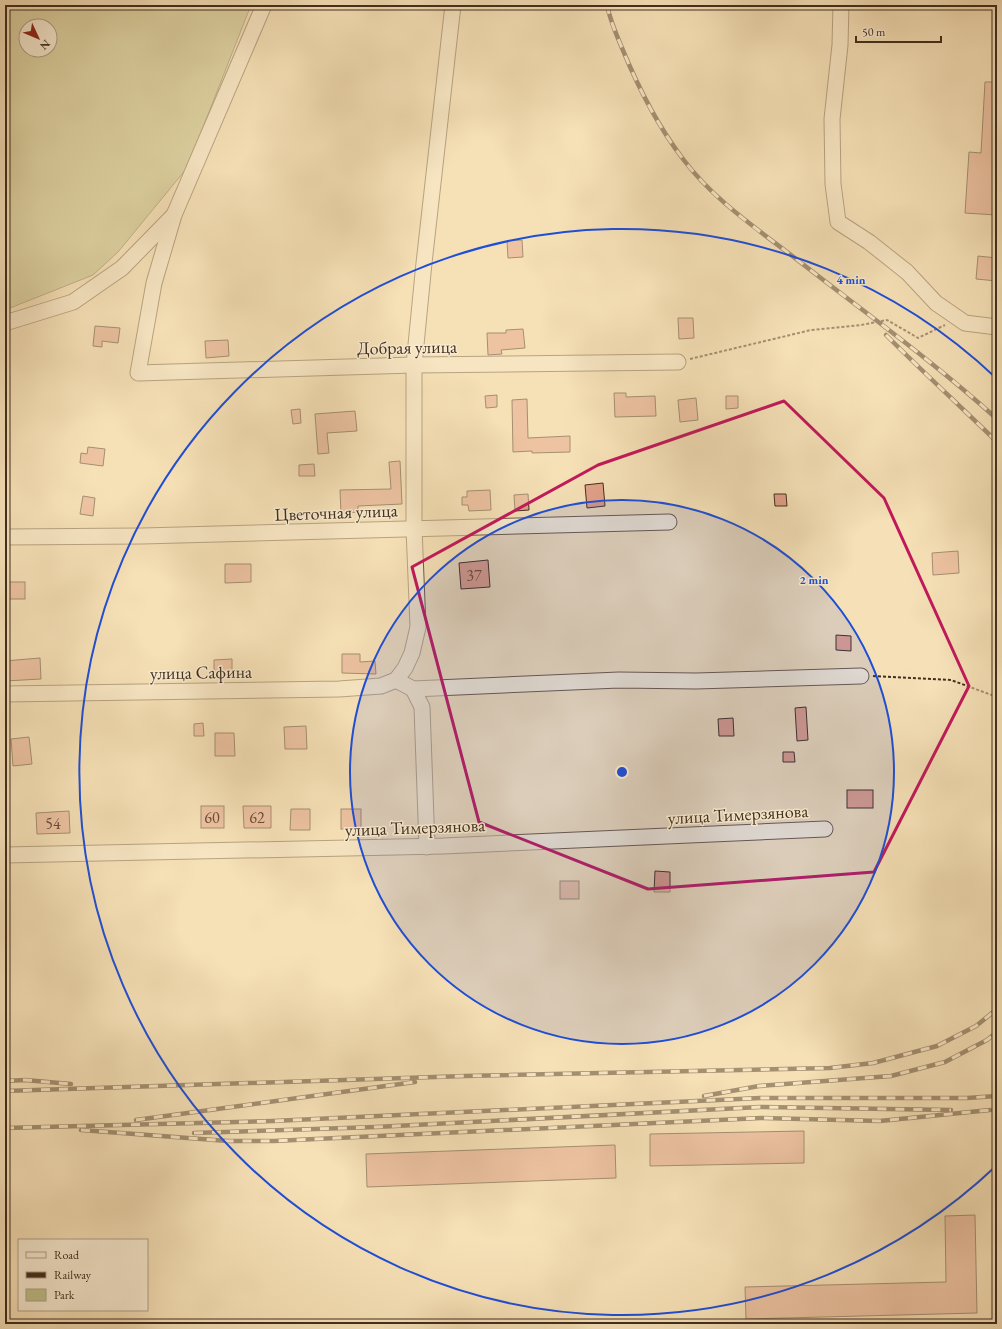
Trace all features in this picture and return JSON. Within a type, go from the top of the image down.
[{"type":"street","points":[[5,323],[73,302],[122,268],[174,215],[264,5]]},
{"type":"street","points":[[453,5],[414,365],[414,528],[418,627],[412,653],[405,668],[396,680],[413,689],[619,680],[696,681],[862,676]]},
{"type":"street","points":[[841,5],[840,45],[832,119],[833,184],[838,222],[869,242],[907,272],[936,303],[965,323],[997,327]]},
{"type":"street","name":"Добрая улица","points":[[174,215],[154,283],[138,373],[414,365],[678,362]]},
{"type":"street","name":"Цветочная улица","points":[[5,537],[142,536],[669,522]]},
{"type":"street","name":"улица Сафина","points":[[5,694],[339,689],[381,686],[396,680]]},
{"type":"street","points":[[413,689],[422,707],[427,846]]},
{"type":"street","name":"улица Тимерзянова","points":[[5,855],[427,846],[825,829]]},
{"type":"path","points":[[678,362],[811,330],[887,320],[918,338],[959,319]]},
{"type":"path","points":[[862,676],[950,680],[997,697]]},
{"type":"highlighted area","points":[[784,401],[884,498],[969,686],[874,872],[648,889],[479,822],[412,567],[598,465]]},
{"type":"green space","points":[[5,5],[251,5],[187,168],[118,252],[93,275],[5,310]]},
{"type":"building","points":[[985,82],[997,82],[996,215],[965,213],[969,152],[981,153]]},
{"type":"building","points":[[522,240],[523,257],[508,258],[507,241]]},
{"type":"building","points":[[978,256],[997,258],[997,281],[976,279]]},
{"type":"building","points":[[678,318],[693,318],[694,338],[679,339]]},
{"type":"building","points":[[95,326],[120,328],[118,343],[102,341],[102,347],[93,346]]},
{"type":"building","points":[[523,329],[525,348],[501,350],[502,354],[488,355],[487,333],[506,333],[506,330]]},
{"type":"building","points":[[228,340],[229,356],[206,358],[205,341]]},
{"type":"building","points":[[614,393],[626,393],[626,397],[655,396],[656,416],[615,417]]},
{"type":"building","points":[[497,395],[497,407],[486,408],[485,396]]},
{"type":"building","points":[[726,396],[738,396],[738,408],[726,409]]},
{"type":"building","points":[[696,398],[698,420],[680,422],[678,400]]},
{"type":"building","points":[[527,399],[528,438],[570,436],[570,452],[513,452],[512,400]]},
{"type":"building","points":[[300,409],[301,423],[293,424],[291,410]]},
{"type":"building","points":[[355,411],[357,431],[327,433],[329,453],[318,454],[315,414]]},
{"type":"building","points":[[88,447],[105,449],[103,466],[80,463],[81,453],[87,454]]},
{"type":"building","points":[[400,461],[402,504],[358,506],[358,512],[341,513],[340,490],[391,489],[389,462]]},
{"type":"building","points":[[314,464],[315,476],[299,476],[299,465]]},
{"type":"building","points":[[603,483],[605,506],[587,508],[585,485]]},
{"type":"building","points":[[490,490],[491,510],[469,511],[468,505],[462,505],[462,497],[467,497],[467,491]]},
{"type":"building","points":[[528,494],[529,510],[515,511],[514,495]]},
{"type":"building","points":[[774,494],[786,494],[787,506],[775,506]]},
{"type":"building","points":[[83,496],[95,498],[93,516],[80,514]]},
{"type":"building","points":[[958,551],[959,573],[933,575],[932,553]]},
{"type":"building","points":[[488,560],[490,587],[461,589],[459,563]]},
{"type":"building","points":[[225,564],[251,564],[251,582],[225,583]]},
{"type":"building","points":[[7,582],[25,582],[25,599],[7,599]]},
{"type":"building","points":[[836,635],[851,636],[851,651],[836,650]]},
{"type":"building","points":[[342,654],[360,654],[360,662],[375,661],[376,674],[342,673]]},
{"type":"building","points":[[40,658],[41,679],[5,681],[5,661]]},
{"type":"building","points":[[232,659],[232,675],[214,676],[214,660]]},
{"type":"building","points":[[806,707],[808,740],[797,741],[795,708]]},
{"type":"building","points":[[733,718],[734,736],[719,736],[718,719]]},
{"type":"building","points":[[203,723],[204,736],[194,736],[194,724]]},
{"type":"building","points":[[306,726],[307,749],[285,749],[284,727]]},
{"type":"building","points":[[215,733],[234,733],[235,756],[215,756]]},
{"type":"building","points":[[29,737],[32,764],[13,766],[11,739]]},
{"type":"building","points":[[783,752],[794,752],[795,762],[783,762]]},
{"type":"building","points":[[847,790],[873,790],[873,808],[847,808]]},
{"type":"building","points":[[201,806],[224,806],[224,828],[201,828]]},
{"type":"building","points":[[243,806],[271,806],[271,828],[244,828]]},
{"type":"building","points":[[291,809],[310,809],[310,830],[290,830]]},
{"type":"building","points":[[341,809],[361,809],[361,829],[341,829]]},
{"type":"building","points":[[69,811],[70,833],[37,834],[36,813]]},
{"type":"building","points":[[655,871],[670,872],[670,892],[654,892]]},
{"type":"building","points":[[560,881],[579,881],[579,899],[560,899]]},
{"type":"building","points":[[804,1131],[804,1163],[650,1166],[650,1134]]},
{"type":"building","points":[[615,1145],[616,1178],[367,1187],[366,1154]]},
{"type":"building","points":[[975,1215],[977,1313],[746,1319],[745,1287],[946,1282],[945,1216]]},
{"type":"railway","points":[[607,5],[611,22],[649,105],[665,133],[694,173],[734,211],[921,355],[997,419]]},
{"type":"railway","points":[[886,335],[997,442]]},
{"type":"railway","points":[[5,1091],[465,1076],[830,1068],[873,1063],[937,1046],[976,1026],[997,1009]]},
{"type":"railway","points":[[704,1096],[759,1086],[891,1076],[945,1062],[987,1040],[997,1032]]},
{"type":"railway","points":[[5,1081],[25,1080],[71,1084]]},
{"type":"railway","points":[[136,1120],[415,1082]]},
{"type":"railway","points":[[5,1128],[273,1121],[760,1098],[967,1098],[997,1096]]},
{"type":"railway","points":[[194,1133],[376,1127],[760,1107],[951,1110]]},
{"type":"railway","points":[[81,1130],[228,1141],[274,1141],[761,1118],[880,1121],[990,1110]]}]
